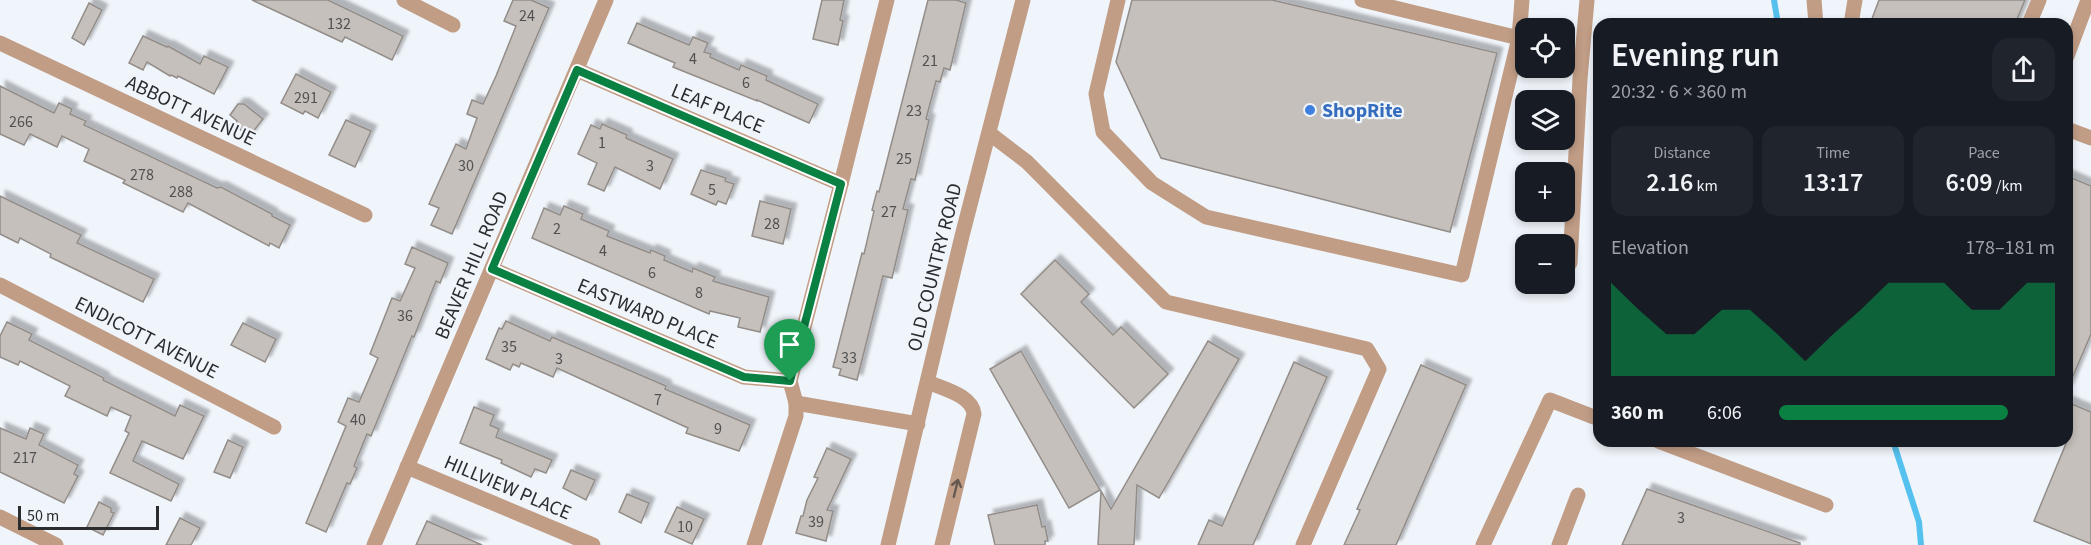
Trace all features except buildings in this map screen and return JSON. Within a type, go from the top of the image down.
[{"type":"street","points":[[404,0],[453,25]]},
{"type":"street","name":"BEAVER HILL ROAD","points":[[374,545],[606,0]]},
{"type":"street","points":[[754,545],[796,416],[796,403],[790,381],[887,0]]},
{"type":"street","name":"OLD COUNTRY ROAD","points":[[888,545],[962,236],[1023,0]]},
{"type":"street","points":[[1118,0],[1096,94],[1104,132],[1152,183],[1206,217],[1462,275],[1515,55]]},
{"type":"street","points":[[1362,0],[1515,37]]},
{"type":"street","points":[[1521,18],[1522,0]]},
{"type":"street","points":[[1572,234],[1587,0]]},
{"type":"street","points":[[1814,0],[1816,18]]},
{"type":"street","points":[[1852,18],[1855,0]]},
{"type":"street","points":[[2032,18],[2039,0]]},
{"type":"street","points":[[2073,40],[2088,0]]},
{"type":"street","name":"ABBOTT AVENUE","points":[[0,43],[365,215]]},
{"type":"street","name":"LEAF PLACE","points":[[577,70],[841,184]]},
{"type":"street","points":[[2073,131],[2091,138]]},
{"type":"street","points":[[989,133],[1027,162],[1166,302],[1367,349],[1379,369],[1304,545]]},
{"type":"street","name":"EASTWARD PLACE","points":[[492,269],[744,377],[790,381]]},
{"type":"street","name":"ENDICOTT AVENUE","points":[[0,285],[274,427]]},
{"type":"street","points":[[928,382],[963,398],[973,409],[973,422],[942,545]]},
{"type":"street","points":[[1483,545],[1550,400],[1593,417]]},
{"type":"street","points":[[796,403],[918,424]]},
{"type":"street","points":[[1674,447],[1826,505]]},
{"type":"street","name":"HILLVIEW PLACE","points":[[407,467],[593,545]]},
{"type":"street","points":[[1559,545],[1578,495]]},
{"type":"street","points":[[0,517],[56,545]]},
{"type":"waterway","points":[[1774,0],[1777,18]]},
{"type":"waterway","points":[[1895,447],[1919,522],[1921,545]]},
{"type":"place","name":"ShopRite","points":[[1310,110]]},
{"type":"route","points":[[577,70],[841,184],[790,381],[744,377],[492,269],[577,70]]}]
